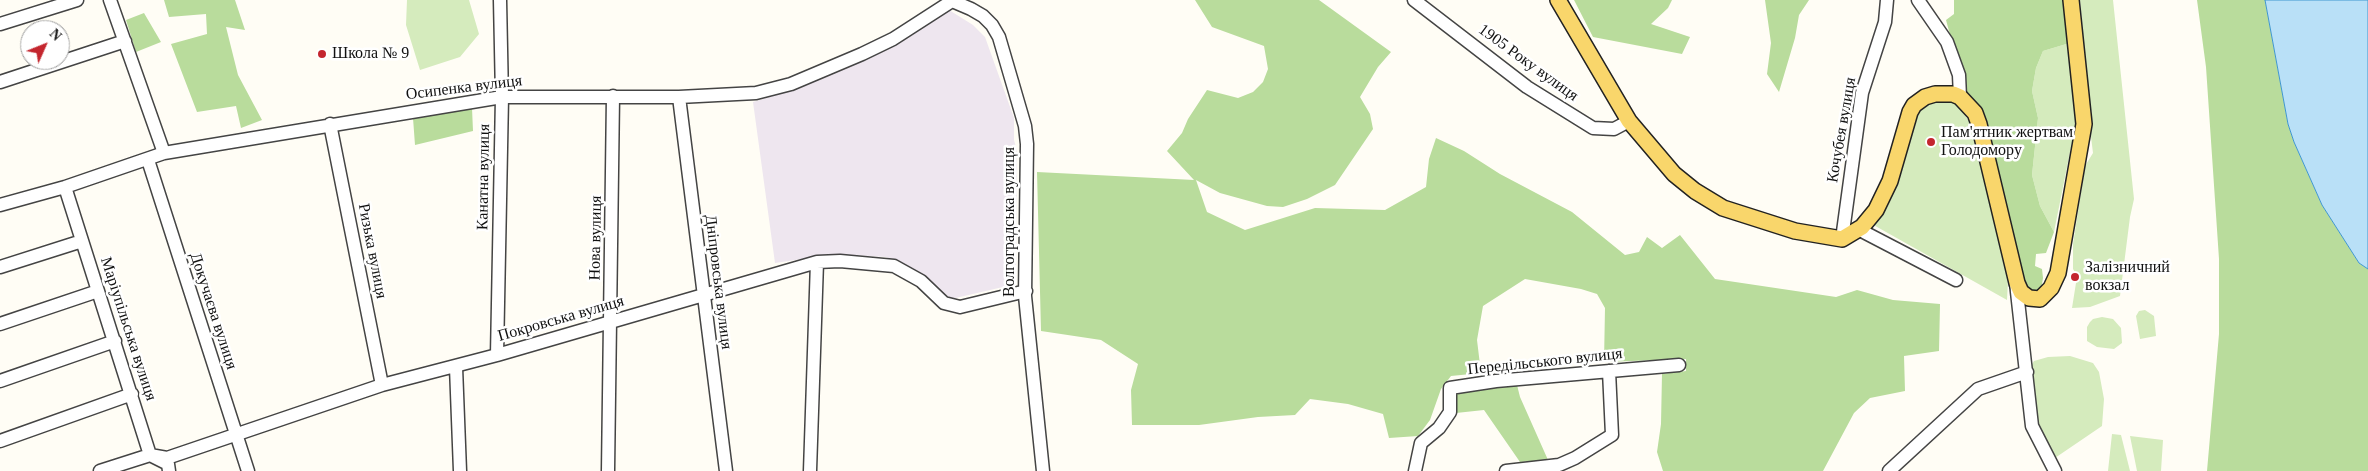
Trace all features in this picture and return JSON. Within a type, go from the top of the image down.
[{"type":"main road","points":[[1558,0],[1629,121],[1674,174],[1695,191],[1723,208],[1772,225],[1814,235],[1842,239],[1858,229],[1876,210],[1890,180],[1910,112],[1914,105],[1919,100],[1934,94],[1952,94],[1960,97],[1974,113],[1979,124],[2021,292],[2029,298],[2040,299],[2051,288],[2058,273],[2084,124],[2071,0]]},
{"type":"street","points":[[0,24],[77,0]]},
{"type":"street","points":[[110,0],[164,153]]},
{"type":"street","name":"Канатна вулиця","points":[[498,355],[502,96],[500,0]]},
{"type":"street","name":"Осипенка вулиця","points":[[0,205],[65,187],[164,153],[502,96],[679,98],[756,93],[791,84],[893,39],[951,0]]},
{"type":"street","name":"Волгоградська вулиця","points":[[951,0],[971,8],[984,16],[992,25],[999,37],[1026,126],[1026,291],[1043,471]]},
{"type":"street","name":"1905 Року вулиця","points":[[1414,0],[1527,87],[1594,128],[1614,129],[1629,121]]},
{"type":"street","name":"Кочубея вулиця","points":[[1842,239],[1862,92],[1885,22],[1887,0]]},
{"type":"street","points":[[1918,0],[1947,42],[1959,75],[1960,97]]},
{"type":"street","points":[[0,82],[125,41]]},
{"type":"street","name":"Нова вулиця","points":[[608,471],[614,96]]},
{"type":"street","name":"Дніпровська вулиця","points":[[679,98],[726,471]]},
{"type":"street","name":"Ризька вулиця","points":[[330,124],[382,385]]},
{"type":"street","name":"Докучаєва вулиця","points":[[148,160],[248,471]]},
{"type":"street","name":"Маріупільська вулиця","points":[[65,187],[150,455]]},
{"type":"street","points":[[1858,229],[1956,280]]},
{"type":"street","points":[[0,266],[82,241]]},
{"type":"street","name":"Покровська вулиця","points":[[100,471],[150,455],[167,458],[382,385],[498,355],[817,262],[840,261],[894,266],[921,281],[944,303],[960,307],[1026,291]]},
{"type":"street","points":[[810,471],[817,262]]},
{"type":"street","points":[[2014,270],[2032,426],[2055,471]]},
{"type":"street","points":[[0,324],[98,291]]},
{"type":"street","points":[[0,381],[115,341]]},
{"type":"street","points":[[456,366],[460,471]]},
{"type":"street","name":"Передільського вулиця","points":[[1415,471],[1421,443],[1439,428],[1450,412],[1450,388],[1609,371],[1679,366]]},
{"type":"street","points":[[1506,471],[1559,465],[1575,458],[1612,435],[1609,371]]},
{"type":"street","points":[[1889,471],[1978,389],[2027,372]]},
{"type":"street","points":[[0,440],[132,394]]},
{"type":"street","points":[[150,455],[168,464],[169,471]]},
{"type":"shaded area","points":[[949,10],[973,25],[985,37],[1014,118],[1014,140],[1017,151],[1016,284],[951,299],[925,276],[886,257],[851,255],[775,263],[753,102],[802,87],[862,61]]},
{"type":"green space","points":[[164,0],[235,0],[245,30],[226,27],[238,75],[262,120],[241,128],[236,106],[197,112],[171,44],[207,34],[206,14],[169,17]]},
{"type":"green space","points":[[407,0],[469,0],[479,34],[460,57],[420,70],[406,25]]},
{"type":"green space","points":[[1195,0],[1319,0],[1391,52],[1378,67],[1360,97],[1370,114],[1373,129],[1335,185],[1307,199],[1283,207],[1267,206],[1220,193],[1196,180],[1207,212],[1245,230],[1315,208],[1385,210],[1426,187],[1429,159],[1436,138],[1464,151],[1500,174],[1572,212],[1625,255],[1639,252],[1647,237],[1662,248],[1680,235],[1715,279],[1836,297],[1857,290],[1893,300],[1940,304],[1939,351],[1904,356],[1905,391],[1870,398],[1854,413],[1823,471],[1663,471],[1657,452],[1661,424],[1662,374],[1686,371],[1686,359],[1604,362],[1605,308],[1597,294],[1581,289],[1525,279],[1483,306],[1477,340],[1481,373],[1451,376],[1441,389],[1430,420],[1418,436],[1389,438],[1383,414],[1348,404],[1310,399],[1295,415],[1258,417],[1199,425],[1132,425],[1131,390],[1138,364],[1101,340],[1041,331],[1037,172],[1194,180],[1167,151],[1182,133],[1188,119],[1207,90],[1238,98],[1253,92],[1263,82],[1268,69],[1264,46],[1212,27]]},
{"type":"green space","points":[[1574,0],[1672,0],[1668,8],[1651,24],[1690,37],[1682,54],[1593,37]]},
{"type":"green space","points":[[1765,0],[1809,0],[1799,15],[1795,38],[1779,92],[1767,74],[1771,43]]},
{"type":"green space","points":[[1954,0],[2068,0],[2073,42],[2043,51],[2036,68],[2032,91],[2038,118],[2032,175],[2040,206],[2054,232],[2046,253],[2036,254],[2035,266],[2042,269],[2043,278],[2041,290],[2036,292],[2030,292],[2024,288],[1979,107],[1965,90],[1946,20],[1954,14]]},
{"type":"green space","points":[[2080,0],[2113,0],[2134,199],[2120,296],[2090,307],[2072,308],[2076,283],[2079,279],[2073,269],[2073,244],[2085,166],[2093,153],[2091,137],[2092,114],[2089,101]]},
{"type":"green space","points":[[2197,0],[2265,0],[2288,124],[2294,142],[2322,205],[2359,263],[2368,269],[2368,471],[2207,471],[2219,334],[2219,259],[2206,67]]},
{"type":"green space","points":[[144,13],[161,42],[136,52],[126,20]]},
{"type":"green space","points":[[2073,42],[2076,122],[2054,232],[2040,206],[2032,175],[2038,118],[2032,91],[2036,68],[2043,51]]},
{"type":"green space","points":[[1938,99],[1955,101],[1971,124],[2008,281],[2007,300],[1870,223],[1909,126],[1923,103]]},
{"type":"green space","points":[[472,108],[473,131],[415,145],[413,118]]},
{"type":"green space","points":[[2145,310],[2154,316],[2156,336],[2140,339],[2136,316],[2139,311]]},
{"type":"green space","points":[[2102,317],[2113,319],[2121,328],[2122,343],[2114,349],[2097,347],[2087,341],[2087,327],[2090,322],[2093,319]]},
{"type":"green space","points":[[2070,356],[2093,363],[2099,372],[2104,399],[2102,426],[2052,460],[2035,425],[2031,366],[2034,361],[2048,357]]},
{"type":"green space","points":[[1517,385],[1520,397],[1548,460],[1520,462],[1484,410],[1456,413],[1457,391]]},
{"type":"green space","points":[[2112,434],[2121,435],[2130,471],[2108,471]]},
{"type":"green space","points":[[2130,436],[2163,440],[2161,471],[2137,471]]},
{"type":"water","points":[[2265,0],[2368,0],[2368,269],[2359,263],[2322,205],[2294,142],[2288,124]]},
{"type":"place","name":"Школа № 9","points":[[322,54]]},
{"type":"place","name":"Пам'ятник жертвам Голодомору","points":[[1931,142]]},
{"type":"place","name":"Залізничний вокзал","points":[[2075,277]]}]
